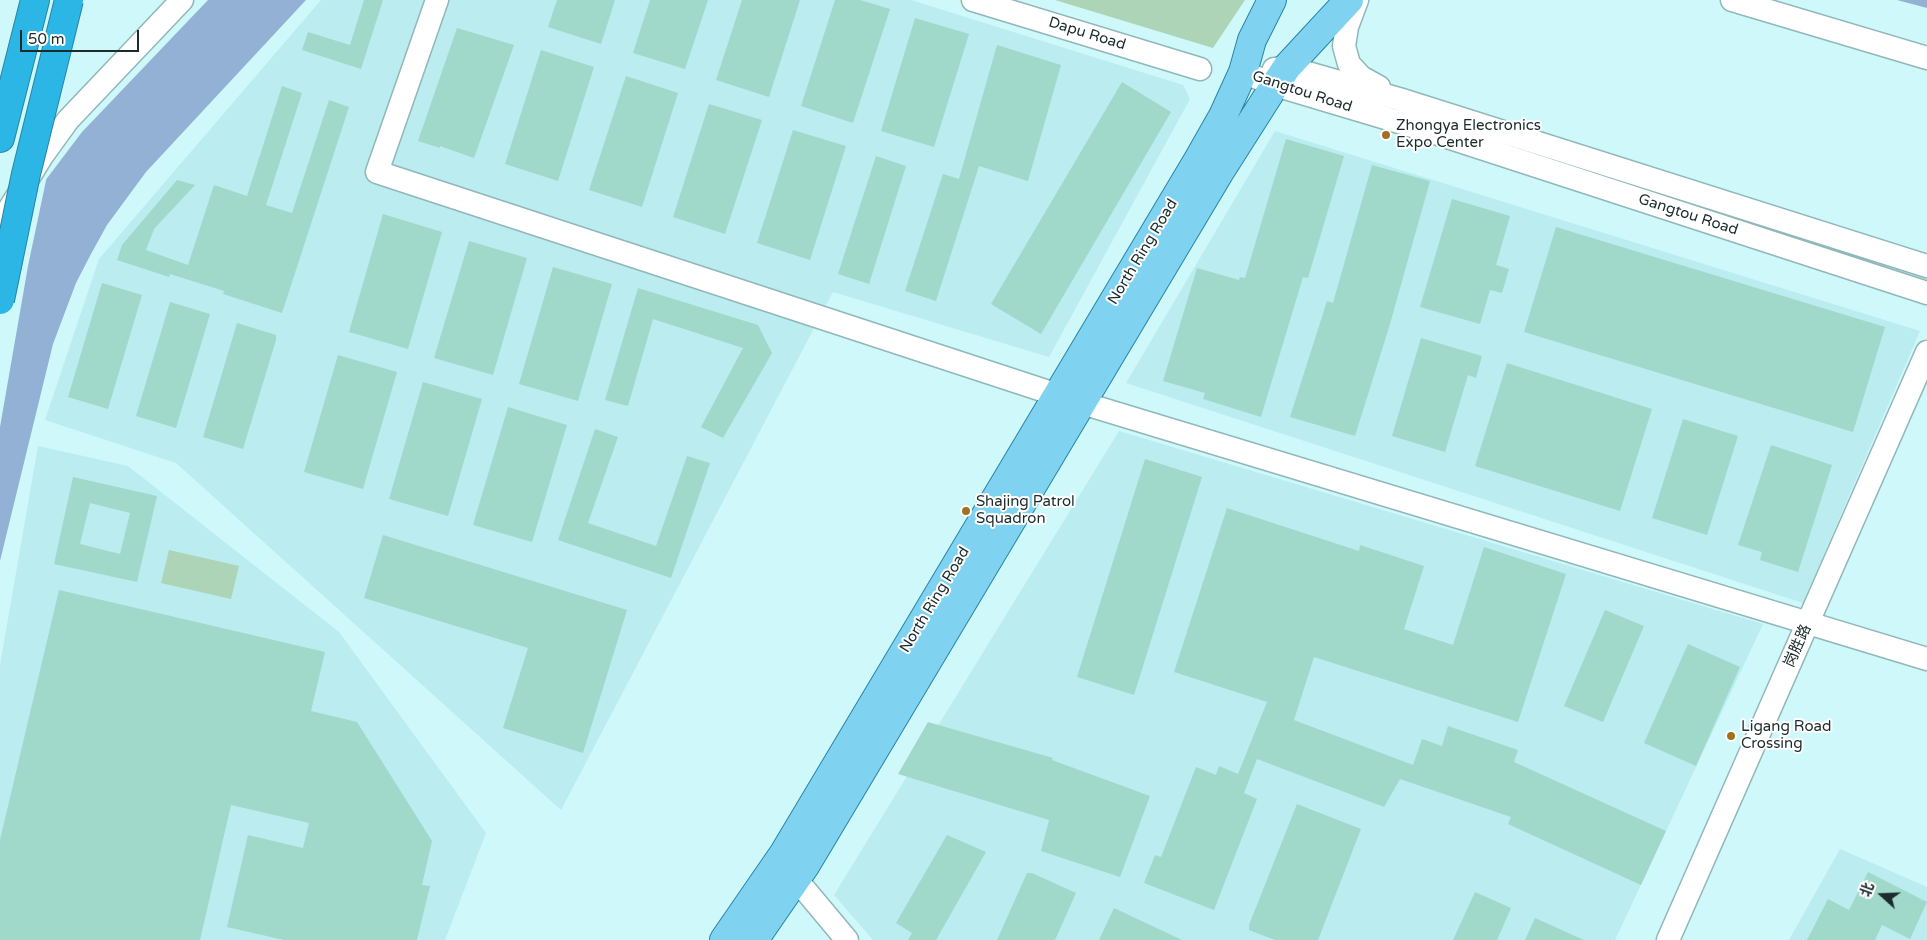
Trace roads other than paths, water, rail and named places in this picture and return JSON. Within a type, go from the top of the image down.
[{"type":"highway","points":[[0,138],[35,0]]},
{"type":"highway","points":[[0,300],[28,165],[69,0]]},
{"type":"main road","name":"North Ring Road","points":[[724,940],[784,853],[1070,398],[1281,76],[1324,25],[1349,0]]},
{"type":"main road","name":"North Ring Road","points":[[754,940],[796,879],[1070,398],[1223,116],[1243,72],[1252,40],[1267,4]]},
{"type":"street","points":[[0,224],[37,164],[68,120],[182,0]]},
{"type":"street","points":[[436,0],[377,172],[1070,398],[1927,659]]},
{"type":"street","name":"Dapu Road","points":[[973,0],[1200,69]]},
{"type":"street","points":[[1357,0],[1347,27],[1344,46],[1349,64],[1362,77],[1399,99]]},
{"type":"street","points":[[1732,0],[1927,58]]},
{"type":"street","name":"Gangtou Road","points":[[1243,72],[1281,76],[1399,99],[1927,266]]},
{"type":"street","name":"Gangtou Road","points":[[1281,76],[1429,131],[1927,293]]},
{"type":"street","name":"岗胜路","points":[[1668,940],[1927,352]]},
{"type":"street","points":[[796,879],[847,940]]},
{"type":"place","name":"Zhongya Electronics Expo Center","points":[[1386,135]]},
{"type":"place","name":"Shajing Patrol Squadron","points":[[966,511]]},
{"type":"place","name":"Ligang Road Crossing","points":[[1731,736]]}]
